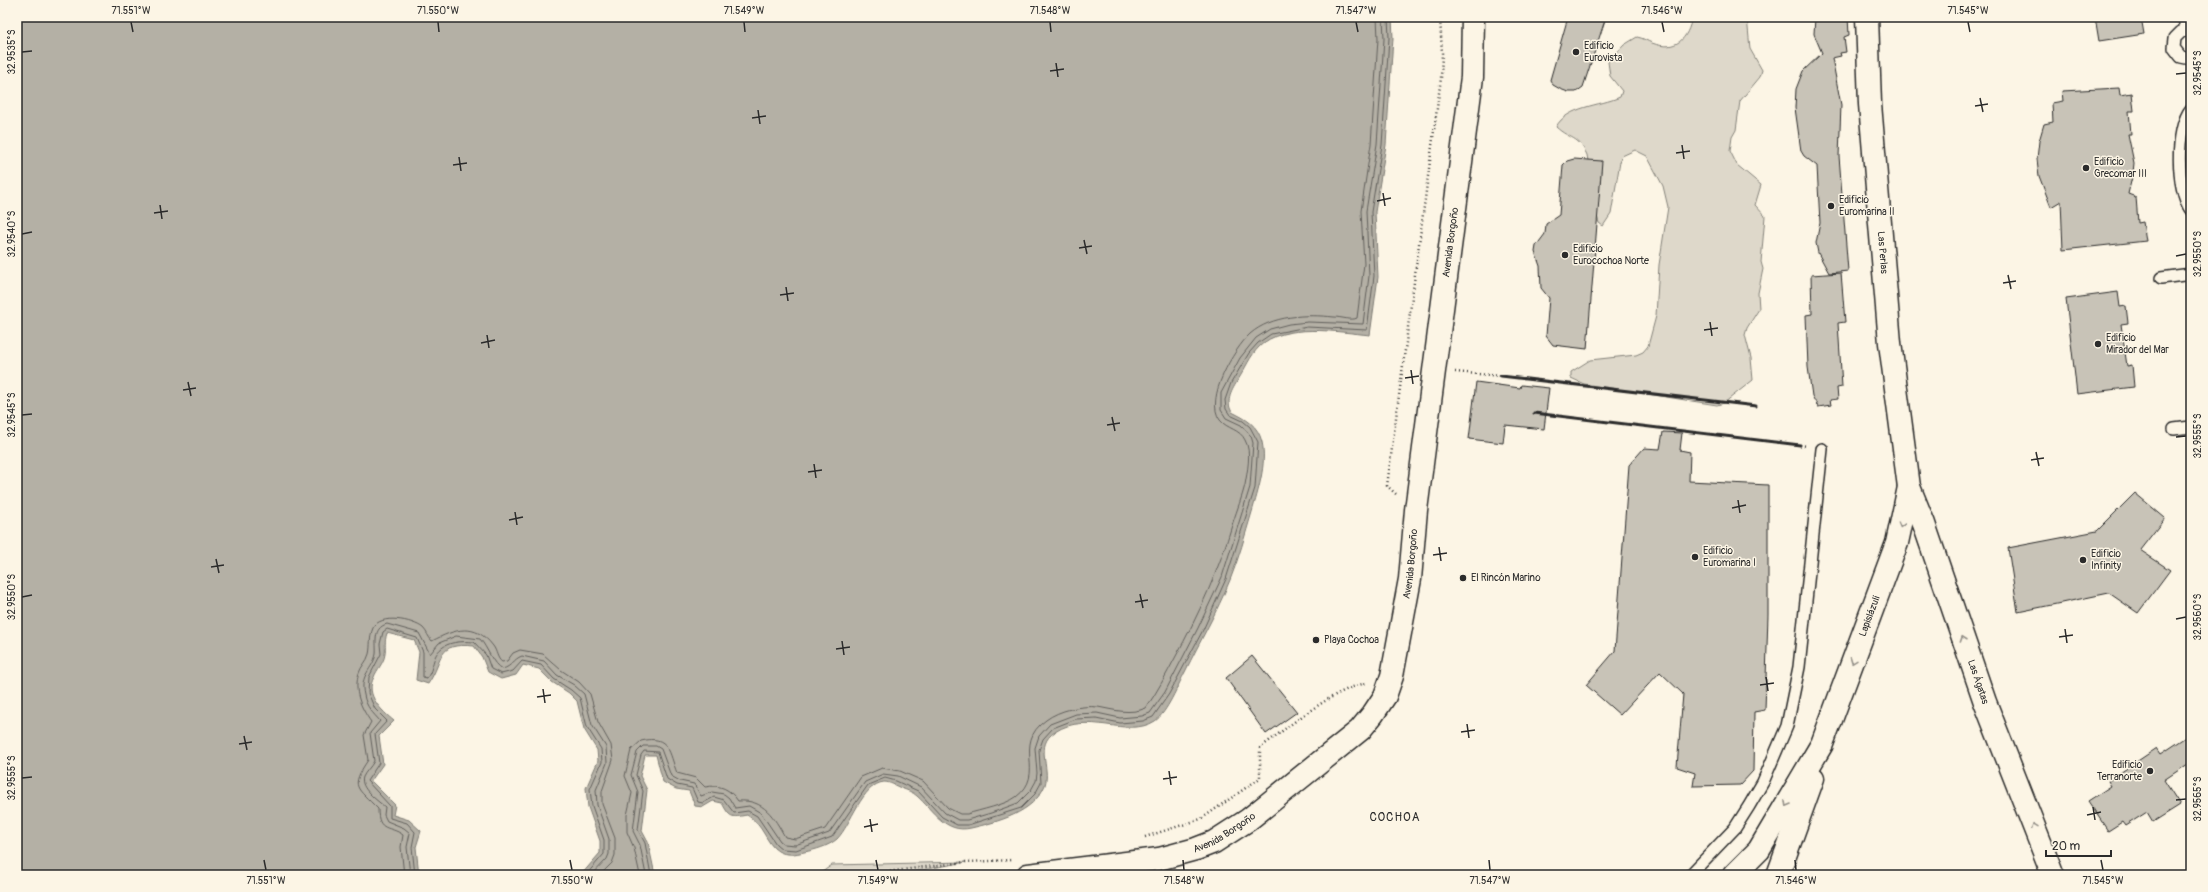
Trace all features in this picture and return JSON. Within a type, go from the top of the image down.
[{"type":"street","name":"Avenida Borgoño","points":[[1023,867],[1113,869],[1172,856],[1214,842],[1248,820],[1364,725],[1385,696],[1397,657],[1410,578],[1416,510],[1472,77],[1473,17]]},
{"type":"street","name":"Las Perlas","points":[[1867,17],[1870,104],[1890,343],[1909,487]]},
{"type":"street","name":"Lapislázuli","points":[[1778,875],[1810,790],[1822,744],[1897,543],[1909,487]]},
{"type":"street","name":"Las Ágatas","points":[[1909,487],[1924,524],[1985,702],[2053,875]]},
{"type":"street","name":"Lapislázuli","points":[[1734,875],[1759,850],[1822,744]]},
{"type":"lane","points":[[2184,17],[2188,31],[2181,32],[2174,38],[2174,48],[2181,57],[2191,59]]},
{"type":"lane","points":[[2191,109],[2183,122],[2181,132],[2183,194],[2191,210]]},
{"type":"lane","points":[[2161,278],[2191,274]]},
{"type":"lane","points":[[2174,429],[2191,427]]},
{"type":"lane","points":[[1690,875],[1738,822],[1763,782],[1788,726],[1799,667],[1822,449]]},
{"type":"path","points":[[1416,510],[1387,486],[1441,78],[1442,53],[1440,17]]},
{"type":"path","points":[[1434,370],[1500,376]]},
{"type":"path","points":[[1142,838],[1200,819],[1260,778],[1260,748],[1314,709],[1352,686],[1368,683]]},
{"type":"path","points":[[862,875],[966,862],[1023,867]]},
{"type":"shaded area","points":[[1692,17],[1747,17],[1750,49],[1762,70],[1760,77],[1740,101],[1736,130],[1732,137],[1730,151],[1737,165],[1761,185],[1755,205],[1765,216],[1761,262],[1763,269],[1758,293],[1759,309],[1747,328],[1745,335],[1751,358],[1753,380],[1724,403],[1717,405],[1584,384],[1571,378],[1571,372],[1590,360],[1636,355],[1643,352],[1648,346],[1656,316],[1659,265],[1668,207],[1663,186],[1647,156],[1635,150],[1622,156],[1611,214],[1603,226],[1599,223],[1597,216],[1587,155],[1577,141],[1556,127],[1561,120],[1576,111],[1620,97],[1622,91],[1610,76],[1608,62],[1624,45],[1637,37],[1660,45],[1674,45],[1680,42],[1684,37]]},
{"type":"shaded area","points":[[966,862],[894,875],[818,875],[832,865]]},
{"type":"water","points":[[17,17],[1392,17],[1393,38],[1386,145],[1375,212],[1378,277],[1370,335],[1312,330],[1296,331],[1269,339],[1259,347],[1250,358],[1230,396],[1229,404],[1232,412],[1251,423],[1258,431],[1260,436],[1263,450],[1263,468],[1259,486],[1242,546],[1230,580],[1172,698],[1164,712],[1155,721],[1144,726],[1120,727],[1081,724],[1068,726],[1055,732],[1045,743],[1045,785],[1040,795],[1032,803],[1014,815],[992,823],[971,828],[954,828],[940,820],[914,793],[891,783],[884,782],[876,784],[863,797],[837,839],[826,846],[813,850],[794,854],[784,854],[770,844],[761,829],[753,819],[747,815],[732,816],[727,812],[722,803],[713,801],[703,807],[695,806],[689,791],[676,789],[663,782],[656,755],[645,755],[640,776],[647,790],[642,831],[648,842],[655,875],[581,875],[600,853],[600,841],[588,807],[586,788],[598,761],[597,750],[584,729],[577,701],[569,693],[552,682],[539,669],[523,665],[516,675],[501,679],[488,672],[482,657],[474,646],[462,645],[447,650],[443,654],[428,684],[416,680],[419,652],[414,640],[387,633],[384,657],[371,684],[371,690],[376,702],[394,721],[379,736],[383,764],[371,781],[395,805],[393,815],[409,820],[421,831],[416,847],[419,875],[17,875]]},
{"type":"building","name":"Edificio Eurovista","points":[[1568,17],[1606,17],[1583,87],[1576,92],[1568,92],[1560,89],[1553,85],[1550,80]]},
{"type":"building","name":"Edificio Euromarina II","points":[[1815,17],[1848,17],[1849,35],[1844,37],[1846,52],[1840,53],[1841,56],[1832,58],[1841,105],[1839,156],[1848,271],[1829,273],[1818,253],[1816,243],[1820,223],[1817,166],[1804,156],[1801,151],[1795,108],[1796,89],[1803,71],[1822,53],[1814,34]]},
{"type":"building","points":[[2095,17],[2141,17],[2144,34],[2099,41]]},
{"type":"building","name":"Edificio Grecomar III","points":[[2119,88],[2120,95],[2132,93],[2134,111],[2129,111],[2131,134],[2128,134],[2134,163],[2128,194],[2136,197],[2138,223],[2143,222],[2146,241],[2063,250],[2061,201],[2051,207],[2039,176],[2037,159],[2039,141],[2044,124],[2053,122],[2052,103],[2063,101],[2062,91]]},
{"type":"building","name":"Edificio Eurocochoa Norte","points":[[1574,159],[1602,161],[1587,349],[1553,345],[1546,336],[1549,298],[1541,288],[1540,266],[1535,252],[1536,246],[1545,234],[1546,224],[1559,215],[1563,165],[1567,161]]},
{"type":"building","points":[[1841,273],[1845,322],[1838,323],[1842,387],[1837,388],[1838,399],[1830,400],[1831,405],[1818,407],[1812,396],[1808,367],[1806,315],[1812,314],[1811,275]]},
{"type":"building","name":"Edificio Mirador del Mar","points":[[2118,292],[2120,307],[2126,306],[2128,323],[2121,324],[2127,366],[2132,365],[2134,387],[2077,394],[2066,299]]},
{"type":"building","points":[[1476,382],[1520,388],[1521,385],[1549,388],[1544,429],[1505,425],[1503,443],[1469,439]]},
{"type":"building","name":"Edificio Euromarina I","points":[[1663,432],[1682,433],[1680,450],[1690,452],[1689,481],[1768,485],[1768,615],[1765,710],[1754,712],[1753,771],[1740,785],[1693,786],[1695,773],[1677,767],[1683,694],[1660,672],[1620,715],[1586,685],[1615,651],[1629,465],[1644,448],[1660,449]]},
{"type":"building","name":"Edificio Infinity","points":[[2135,493],[2165,518],[2140,550],[2170,570],[2138,613],[2109,593],[2018,612],[2008,548],[2097,531]]},
{"type":"building","points":[[1252,656],[1297,712],[1266,734],[1226,678]]},
{"type":"building","name":"Edificio Terranorte","points":[[2191,734],[2191,762],[2164,780],[2180,805],[2153,822],[2147,812],[2125,826],[2122,822],[2108,831],[2088,801],[2111,786],[2108,781],[2157,748],[2161,754]]},
{"type":"railway","points":[[1501,376],[1756,406]]},
{"type":"railway","points":[[1534,413],[1800,445]]},
{"type":"place","name":"Edificio Eurovista","points":[[1576,52]]},
{"type":"place","name":"Edificio Grecomar III","points":[[2086,168]]},
{"type":"place","name":"Edificio Euromarina II","points":[[1831,206]]},
{"type":"place","name":"Edificio Eurocochoa Norte","points":[[1565,255]]},
{"type":"place","name":"Edificio Mirador del Mar","points":[[2098,344]]},
{"type":"place","name":"Edificio Euromarina I","points":[[1695,557]]},
{"type":"place","name":"Edificio Infinity","points":[[2083,560]]},
{"type":"place","name":"El Rincón Marino","points":[[1463,578]]},
{"type":"place","name":"Playa Cochoa","points":[[1316,640]]},
{"type":"place","name":"Edificio Terranorte","points":[[2150,771]]},
{"type":"district","name":"COCHOA","points":[[1395,817]]}]
